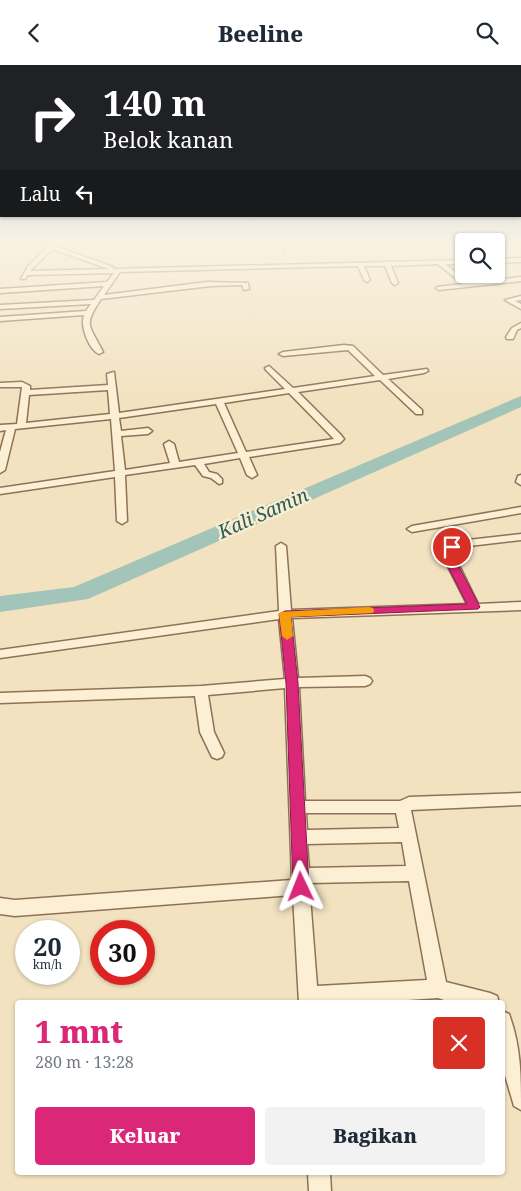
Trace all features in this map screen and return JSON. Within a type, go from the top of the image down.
[{"type":"street","points":[[99,353],[84,325],[84,319],[101,295]]},
{"type":"street","points":[[0,307],[131,295]]},
{"type":"street","points":[[521,298],[508,300],[521,307]]},
{"type":"street","points":[[0,319],[88,313]]},
{"type":"street","points":[[510,337],[514,329],[521,325]]},
{"type":"street","points":[[283,354],[336,347],[350,348],[419,412]]},
{"type":"street","points":[[0,491],[120,472],[243,456],[334,442],[339,439],[269,368]]},
{"type":"street","points":[[0,428],[116,417],[424,371]]},
{"type":"street","points":[[111,374],[116,417],[122,521]]},
{"type":"street","points":[[0,385],[24,384],[26,386],[16,427],[0,470]]},
{"type":"street","points":[[25,393],[113,387]]},
{"type":"street","points":[[219,401],[252,475]]},
{"type":"street","points":[[117,434],[148,431]]},
{"type":"street","points":[[169,444],[175,465]]},
{"type":"street","points":[[198,462],[206,474],[214,476],[219,481]]},
{"type":"street","points":[[521,477],[521,482]]},
{"type":"street","points":[[412,529],[521,510]]},
{"type":"street","points":[[474,607],[448,557],[449,549],[468,543],[521,537]]},
{"type":"street","points":[[281,546],[292,683],[308,999],[438,989],[479,1000]]},
{"type":"street","points":[[0,654],[285,614],[521,606]]},
{"type":"street","points":[[0,698],[202,691],[292,683],[365,681]]},
{"type":"street","points":[[202,691],[209,737],[212,747],[217,753]]},
{"type":"street","points":[[299,807],[404,807],[409,803],[521,799]]},
{"type":"street","points":[[404,807],[438,989]]},
{"type":"street","points":[[299,837],[409,835]]},
{"type":"street","points":[[0,907],[25,907],[301,881],[416,873]]},
{"type":"street","points":[[505,1033],[521,1099]]},
{"type":"street","points":[[318,1175],[320,1191]]},
{"type":"waterway","name":"Kali Samin","points":[[0,604],[79,594],[521,401]]},
{"type":"slow traffic","points":[[287,636],[285,614],[369,611]]},
{"type":"route","points":[[301,887],[299,807],[292,683],[285,614],[474,607],[448,557],[448,551],[452,547]]}]
